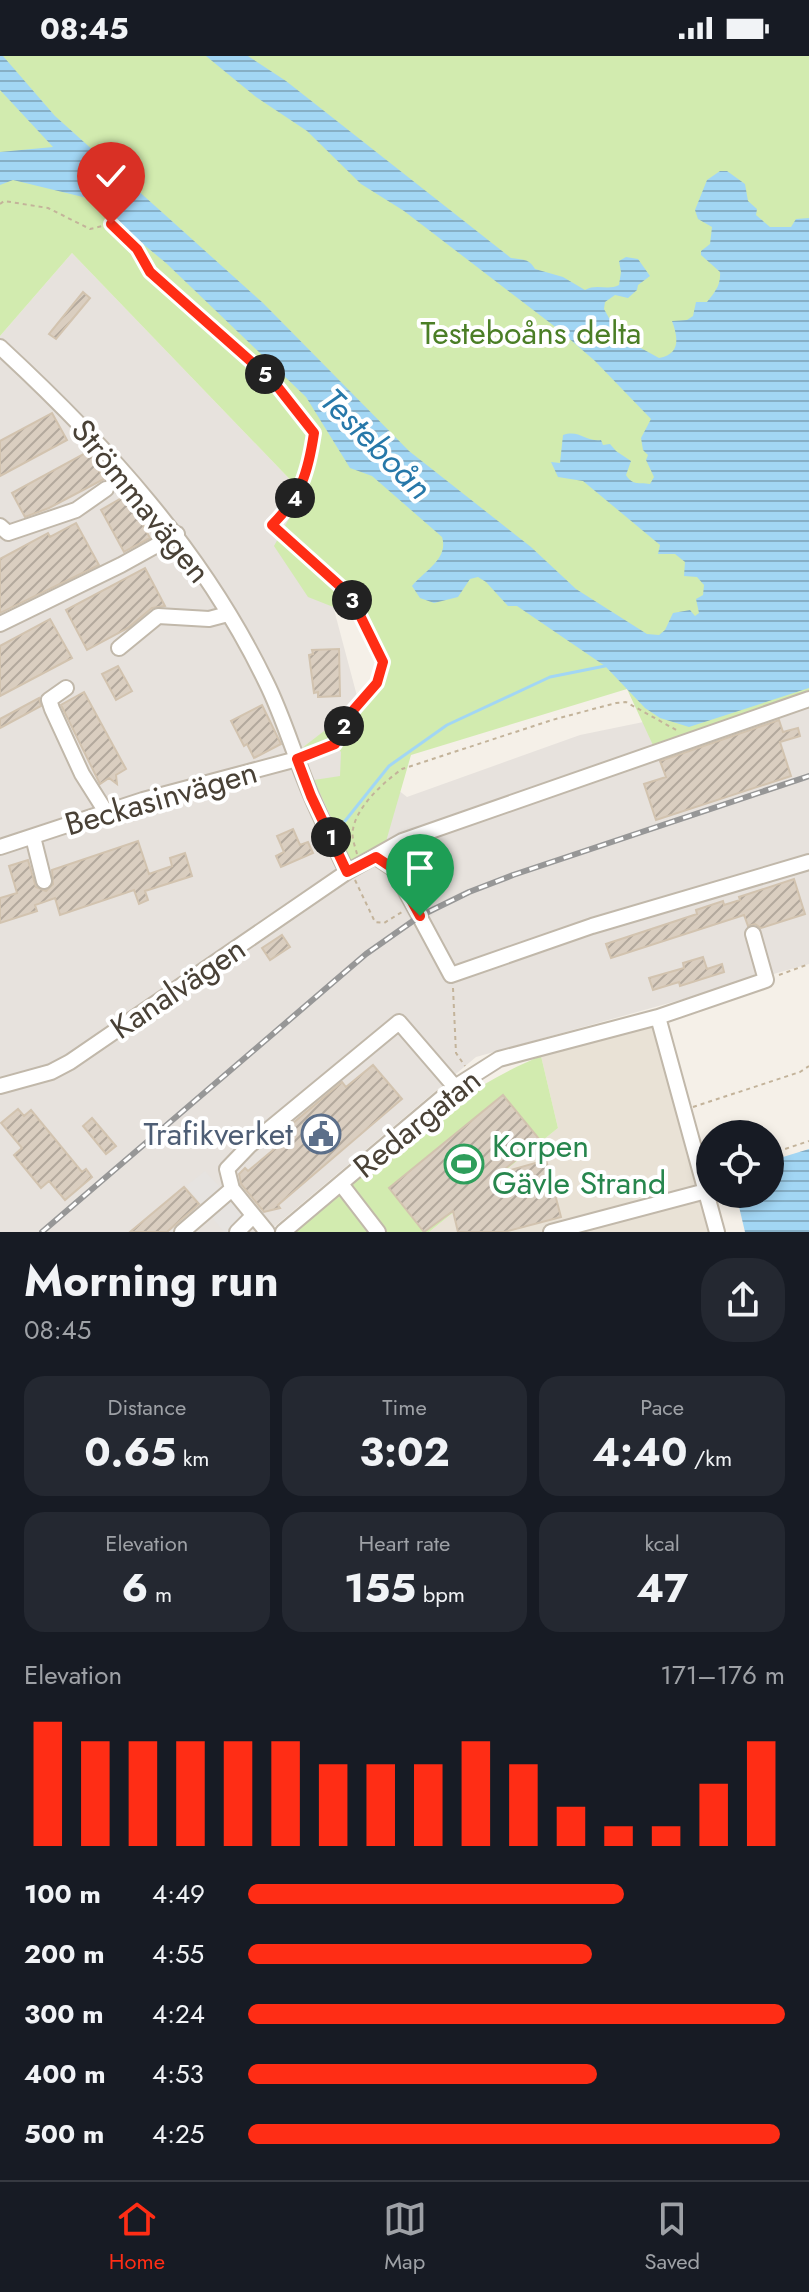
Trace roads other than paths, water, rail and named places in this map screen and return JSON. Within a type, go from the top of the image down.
[{"type":"street","name":"Strömmavägen","points":[[0,347],[53,396],[115,461],[177,534],[228,614],[266,682],[297,759]]},
{"type":"street","points":[[0,526],[8,533],[60,516],[76,510],[106,489]]},
{"type":"street","points":[[0,624],[177,534]]},
{"type":"street","points":[[119,648],[158,616],[209,619],[228,614]]},
{"type":"street","points":[[66,688],[49,700],[82,774],[106,812]]},
{"type":"street","name":"Kanalvägen","points":[[0,1086],[51,1072],[70,1062],[352,869],[402,841],[809,699]]},
{"type":"street","name":"Beckasinvägen","points":[[0,847],[106,812],[297,759],[311,796],[352,869]]},
{"type":"street","points":[[33,837],[44,881]]},
{"type":"street","points":[[376,857],[394,869],[451,975],[592,926],[809,862]]},
{"type":"street","name":"Redargatan","points":[[283,1232],[455,1087],[499,1059],[658,1017],[766,980],[753,934]]},
{"type":"street","points":[[658,1017],[696,1139]]},
{"type":"street","points":[[267,1232],[232,1189],[227,1169],[250,1145],[399,1022],[455,1087]]},
{"type":"street","points":[[341,1184],[378,1232]]},
{"type":"street","points":[[182,1232],[232,1189]]},
{"type":"street","points":[[551,1232],[579,1228],[696,1194]]},
{"type":"street","points":[[711,1208],[717,1232]]},
{"type":"street","points":[[237,1232],[253,1216]]},
{"type":"water","name":"Testeboån","points":[[0,56],[55,116],[263,303],[409,451],[531,547],[576,589],[647,634],[659,635],[673,613],[690,610],[695,616],[699,613],[696,599],[703,595],[704,585],[697,577],[684,576],[685,562],[675,554],[658,554],[660,545],[583,481],[558,477],[551,462],[560,463],[563,435],[578,434],[601,440],[603,445],[610,444],[631,461],[626,475],[631,481],[650,484],[654,477],[641,438],[651,419],[595,361],[558,329],[404,211],[361,184],[307,131],[256,97],[206,56],[248,56],[286,81],[511,258],[528,261],[535,269],[563,277],[585,290],[619,285],[619,261],[626,257],[638,259],[650,276],[628,298],[615,295],[605,302],[604,309],[609,318],[615,320],[619,336],[659,358],[671,353],[676,344],[672,321],[687,320],[693,316],[696,302],[707,302],[720,281],[720,272],[701,255],[701,251],[710,244],[712,227],[698,219],[695,210],[707,180],[720,171],[727,171],[745,184],[748,201],[757,209],[756,215],[770,227],[791,227],[796,219],[809,218],[809,688],[689,727],[660,718],[645,708],[605,666],[517,606],[508,606],[478,577],[470,579],[458,597],[434,603],[420,598],[412,586],[439,558],[442,537],[372,476],[350,468],[306,397],[166,263],[87,198],[13,180],[0,185],[0,152],[53,147],[0,90]]},
{"type":"water","points":[[809,1149],[809,1232],[745,1232],[739,1208],[784,1208],[784,1157]]},
{"type":"waterway","points":[[345,821],[389,766],[447,725],[550,677],[605,666]]},
{"type":"railway","points":[[42,1232],[366,954],[420,916],[513,875],[809,776]]},
{"type":"place","name":"Trafikverket","points":[[321,1134]]},
{"type":"place","name":"Korpen Gävle Strand","points":[[464,1164]]},
{"type":"park label","name":"Testeboåns delta","points":[[531,333]]}]
